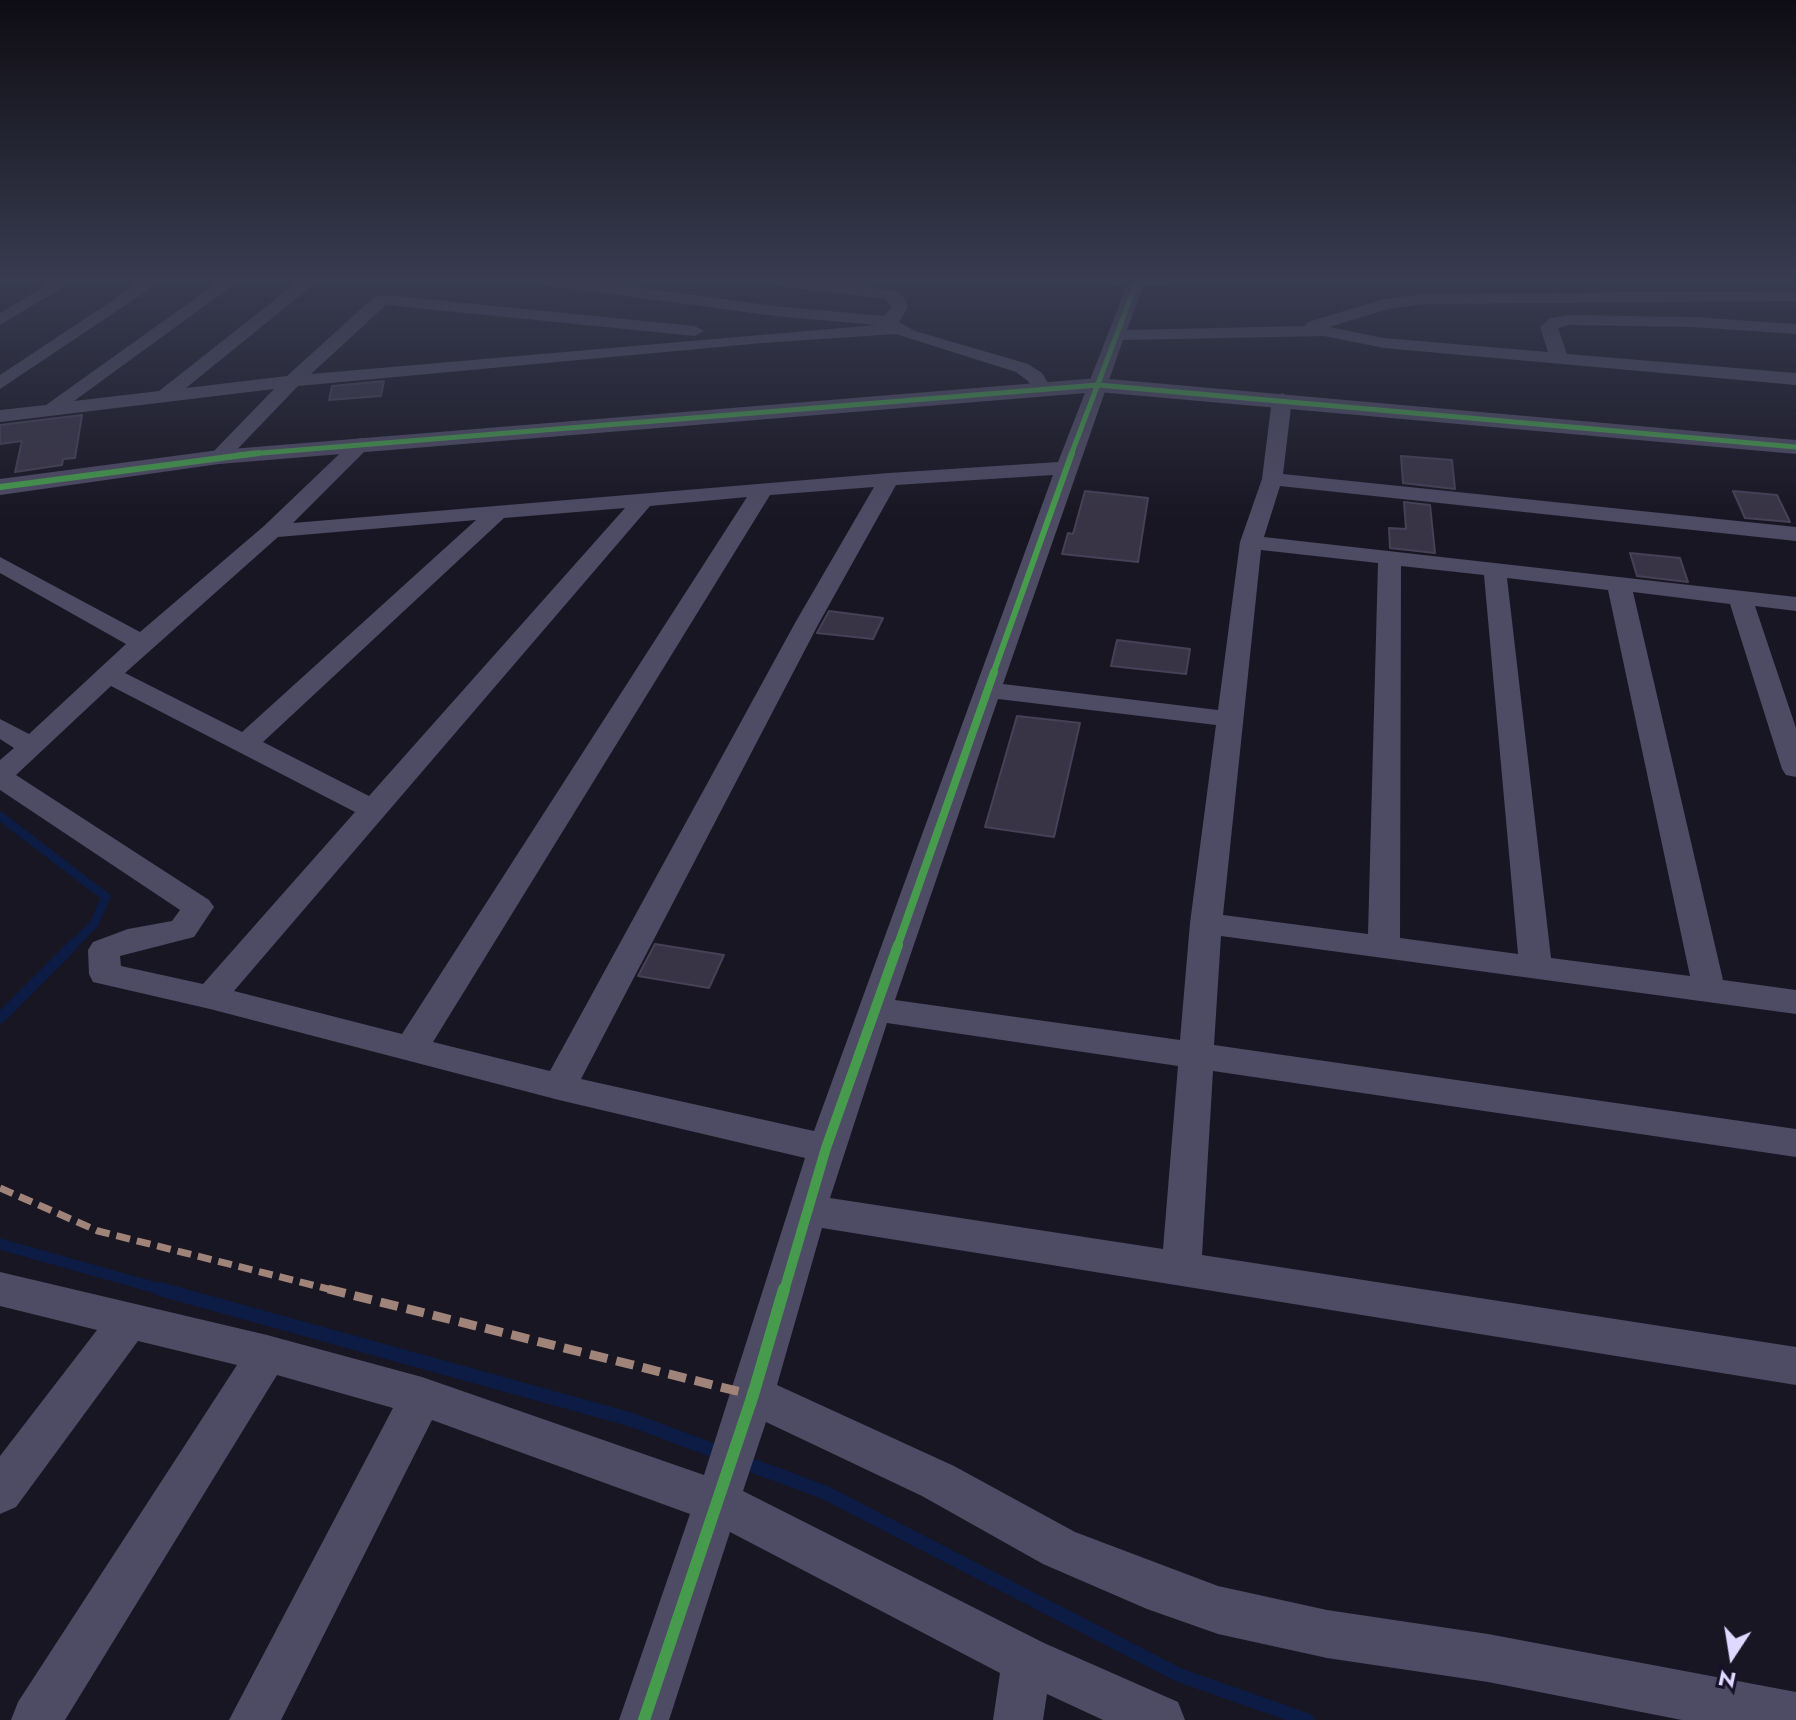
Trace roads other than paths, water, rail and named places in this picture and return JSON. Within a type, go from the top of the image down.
[{"type":"street","points":[[0,383],[34,360]]},
{"type":"street","points":[[50,410],[120,360]]},
{"type":"street","points":[[167,394],[210,360]]},
{"type":"street","points":[[219,457],[315,360]]},
{"type":"street","points":[[0,416],[167,394],[519,360]]},
{"type":"street","points":[[999,360],[1022,368],[1035,377],[1043,389]]},
{"type":"street","points":[[644,1720],[753,1395],[826,1148],[1066,468],[1107,360]]},
{"type":"street","points":[[1585,360],[1796,379]]},
{"type":"street","points":[[0,487],[219,457],[1098,385],[1796,447]]},
{"type":"street","points":[[1181,1270],[1199,1055],[1206,923],[1251,542],[1272,479],[1282,399]]},
{"type":"street","points":[[361,444],[272,531],[142,643],[0,775],[198,907],[183,929],[152,938],[128,940],[104,950],[105,974],[210,997],[559,1087],[826,1148]]},
{"type":"street","points":[[272,531],[889,479],[1066,468]]},
{"type":"street","points":[[559,1087],[800,637],[889,479]]},
{"type":"street","points":[[1272,479],[1796,534]]},
{"type":"street","points":[[410,1050],[762,491]]},
{"type":"street","points":[[210,997],[642,502]]},
{"type":"street","points":[[245,744],[496,514]]},
{"type":"street","points":[[1251,542],[1796,604]]},
{"type":"street","points":[[1384,946],[1390,558]]},
{"type":"street","points":[[0,564],[142,643]]},
{"type":"street","points":[[1495,570],[1536,967]]},
{"type":"street","points":[[1619,584],[1709,990]]},
{"type":"street","points":[[1740,597],[1796,769]]},
{"type":"street","points":[[108,674],[373,810]]},
{"type":"street","points":[[987,690],[1230,719]]},
{"type":"street","points":[[0,727],[31,747]]},
{"type":"street","points":[[1206,923],[1796,1002]]},
{"type":"street","points":[[876,1009],[1796,1143]]},
{"type":"street","points":[[809,1210],[1796,1366]]},
{"type":"street","points":[[0,1289],[267,1354],[422,1397],[718,1502],[1027,1660],[1160,1720]]},
{"type":"street","points":[[0,1492],[129,1320]]},
{"type":"street","points":[[36,1720],[267,1354]]},
{"type":"street","points":[[753,1395],[938,1481],[1059,1548],[1147,1585],[1218,1610],[1327,1634],[1488,1658],[1796,1717]]},
{"type":"street","points":[[254,1720],[422,1397]]},
{"type":"street","points":[[1018,1720],[1027,1660]]},
{"type":"waterway","points":[[0,816],[106,897],[94,924],[0,1018]]},
{"type":"waterway","points":[[0,1244],[167,1291]]},
{"type":"waterway","points":[[160,1289],[629,1419],[723,1454]]},
{"type":"waterway","points":[[740,1461],[824,1492],[1179,1675],[1307,1720]]}]
